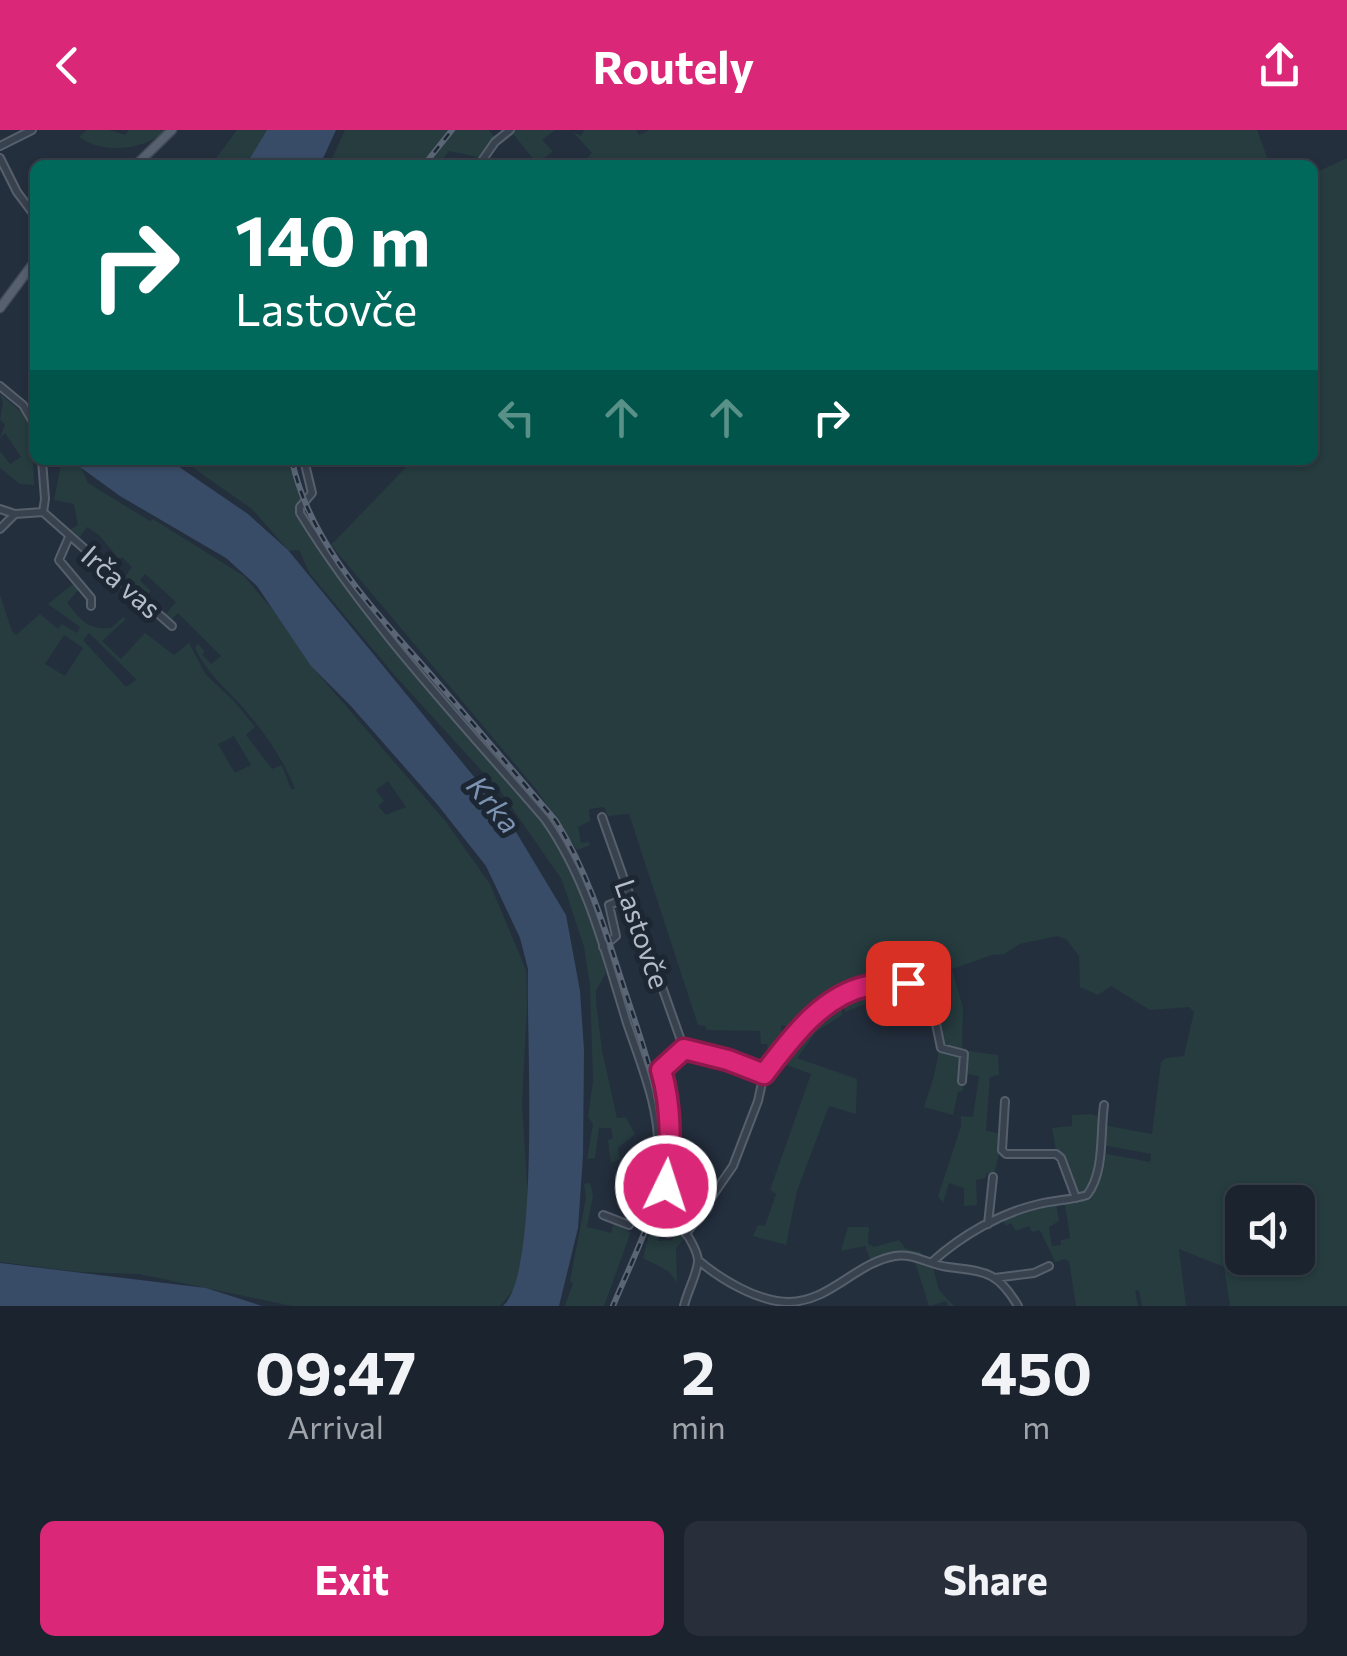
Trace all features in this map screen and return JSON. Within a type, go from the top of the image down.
[{"type":"main road","points":[[141,160],[172,130]]},
{"type":"main road","points":[[0,308],[30,268]]},
{"type":"street","points":[[0,146],[32,130]]},
{"type":"street","points":[[482,160],[510,130]]},
{"type":"street","points":[[0,158],[16,192],[30,210]]},
{"type":"street","points":[[0,386],[23,405],[30,417]]},
{"type":"street","points":[[0,509],[14,514],[43,512],[42,465]]},
{"type":"street","points":[[305,465],[312,493],[299,508],[302,517],[348,586],[545,818],[564,845],[586,892],[648,1086],[658,1147],[652,1189],[629,1224],[604,1215]]},
{"type":"street","name":"Irča vas","points":[[43,512],[172,626]]},
{"type":"street","points":[[0,529],[14,514]]},
{"type":"street","name":"Irča vas","points":[[70,538],[59,560],[91,598],[90,606]]},
{"type":"street","name":"Lastovče","points":[[602,817],[684,1049]]},
{"type":"street","points":[[603,946],[616,936],[609,905],[629,897]]},
{"type":"street","points":[[686,1234],[733,1166],[764,1074],[794,1033],[841,998],[868,986],[908,983],[917,988],[935,1019],[941,1048],[964,1054],[962,1080]]},
{"type":"street","points":[[663,1200],[671,1150],[668,1094],[661,1070],[684,1049],[764,1074]]},
{"type":"street","points":[[1005,1101],[1002,1150],[1006,1154],[1056,1154],[1062,1158],[1076,1198]]},
{"type":"street","points":[[932,1262],[952,1244],[988,1224],[1034,1205],[1088,1195],[1104,1105]]},
{"type":"street","points":[[641,1175],[686,1234],[698,1260],[744,1289],[785,1302],[820,1297],[858,1272],[896,1256],[942,1266],[978,1268],[993,1278],[1018,1306]]},
{"type":"street","points":[[988,1224],[993,1177]]},
{"type":"street","points":[[684,1306],[698,1260]]},
{"type":"street","points":[[993,1278],[1034,1273],[1049,1266]]},
{"type":"green space","points":[[87,130],[125,135],[129,130],[166,130],[136,146],[112,148],[79,137]]},
{"type":"green space","points":[[237,130],[269,130],[250,160],[215,160]]},
{"type":"green space","points":[[345,130],[449,130],[425,160],[331,160]]},
{"type":"green space","points":[[455,130],[489,130],[495,139],[481,158],[449,151],[443,160],[432,160]]},
{"type":"green space","points":[[514,130],[555,130],[542,140],[553,151],[544,160],[534,160]]},
{"type":"green space","points":[[584,130],[636,130],[639,135],[650,130],[1257,130],[1268,160],[585,160],[592,153],[573,132],[581,136]]},
{"type":"green space","points":[[1347,158],[1347,1306],[1230,1306],[1225,1275],[1315,1275],[1315,1185],[1225,1185],[1225,1274],[1224,1267],[1179,1249],[1186,1306],[1142,1306],[1139,1290],[1135,1291],[1138,1306],[1076,1306],[1069,1261],[1055,1262],[1040,1230],[1032,1232],[1029,1226],[1016,1231],[1011,1223],[1006,1226],[1003,1221],[1056,1203],[1059,1221],[1049,1227],[1052,1246],[1061,1245],[1061,1240],[1070,1238],[1065,1204],[1092,1199],[1102,1153],[1150,1162],[1151,1154],[1102,1145],[1103,1125],[1152,1134],[1161,1062],[1184,1056],[1194,1012],[1189,1007],[1150,1010],[1111,986],[1098,995],[1080,987],[1079,956],[1066,939],[1057,936],[1020,944],[1004,954],[952,969],[963,1008],[962,1050],[998,1055],[999,1075],[990,1077],[986,1131],[1004,1134],[994,1174],[987,1173],[985,1178],[976,1180],[977,1205],[964,1206],[964,1188],[949,1183],[943,1203],[938,1196],[961,1116],[973,1117],[979,1076],[967,1074],[967,1058],[961,1051],[963,1091],[958,1092],[953,1115],[924,1107],[939,1042],[934,1009],[925,996],[911,985],[845,1012],[843,999],[864,989],[905,985],[905,981],[854,988],[796,1030],[781,1025],[782,1047],[765,1068],[765,1058],[769,1056],[767,1044],[761,1044],[760,1031],[707,1030],[698,1025],[629,814],[608,816],[604,807],[589,809],[590,821],[578,827],[581,843],[590,845],[577,850],[536,789],[331,545],[408,465],[1318,465],[1318,172]]},
{"type":"green space","points":[[0,394],[23,415],[30,427],[34,485],[20,484],[0,468],[0,451],[10,464],[21,457],[5,433],[0,438],[5,424],[0,420]]},
{"type":"green space","points":[[61,465],[80,465],[88,483],[244,576],[279,617],[314,669],[446,822],[490,884],[526,970],[527,1007],[522,1104],[528,1201],[521,1269],[515,1288],[500,1306],[292,1306],[139,1274],[79,1272],[0,1262],[0,595],[16,635],[40,614],[58,629],[62,624],[77,633],[80,627],[48,604],[74,583],[79,589],[67,603],[86,623],[111,628],[123,617],[126,619],[102,641],[121,659],[145,633],[174,655],[189,643],[206,675],[255,727],[246,735],[272,769],[282,765],[291,789],[295,789],[283,764],[268,740],[195,648],[198,644],[211,664],[221,656],[178,613],[170,621],[164,616],[176,602],[145,574],[140,580],[151,591],[145,599],[123,580],[132,567],[87,527],[80,537],[66,532],[78,525],[74,504],[54,500]],"holes":[[[89,633],[136,680],[126,687],[83,640]],[[64,635],[83,648],[65,676],[45,664]],[[234,736],[251,765],[235,773],[218,744]],[[388,781],[406,807],[386,815],[378,806],[384,801],[376,790]]]},
{"type":"green space","points":[[189,465],[291,465],[302,501],[297,507],[302,523],[346,587],[434,697],[551,831],[573,866],[590,910],[606,973],[596,991],[596,1002],[617,1118],[626,1117],[635,1134],[618,1148],[620,1159],[611,1163],[611,1128],[599,1128],[595,1158],[587,1159],[593,1124],[588,1117],[593,1081],[590,986],[584,947],[562,880],[501,792],[397,678],[310,574],[299,550],[289,551],[252,509]]},
{"type":"green space","points":[[841,1000],[842,1015],[816,1032],[797,1058],[857,1079],[856,1114],[829,1106],[797,1191],[786,1245],[753,1236],[758,1225],[765,1226],[776,1194],[770,1190],[811,1074],[776,1061],[806,1024]]},
{"type":"green space","points":[[1072,1115],[1101,1117],[1097,1163],[1089,1192],[1078,1196],[1063,1154],[1056,1151],[1052,1128],[1072,1126]]},
{"type":"green space","points":[[590,1183],[593,1195],[587,1227],[611,1233],[614,1223],[630,1232],[629,1237],[604,1306],[565,1306],[573,1283],[570,1281],[586,1198],[584,1184]]},
{"type":"green space","points":[[661,1200],[673,1220],[657,1220],[658,1241],[672,1240],[678,1231],[685,1238],[676,1248],[677,1282],[668,1271],[643,1258]]},
{"type":"green space","points":[[848,1227],[869,1227],[868,1244],[874,1247],[899,1240],[906,1249],[921,1252],[920,1255],[904,1253],[871,1262],[865,1246],[841,1251]]},
{"type":"green space","points":[[914,1259],[932,1264],[939,1290],[954,1306],[946,1301],[929,1306]]},
{"type":"water","points":[[267,130],[336,130],[322,160],[249,160]]},
{"type":"water","name":"Krka","points":[[176,465],[248,514],[288,550],[507,817],[566,915],[580,991],[583,1155],[578,1228],[559,1306],[503,1306],[515,1285],[527,1201],[528,969],[520,938],[486,866],[437,804],[311,666],[257,586],[226,558],[120,496],[80,467]]},
{"type":"water","points":[[0,1263],[206,1288],[262,1306],[0,1306]]},
{"type":"railway","points":[[428,160],[452,130]]},
{"type":"railway","points":[[293,465],[313,520],[329,549],[389,627],[556,821],[596,904],[652,1079],[662,1146],[654,1204],[613,1306]]},
{"type":"route","points":[[666,1186],[671,1150],[668,1094],[661,1070],[670,1059],[684,1049],[764,1074],[794,1033],[841,998],[868,986],[908,983]]}]
